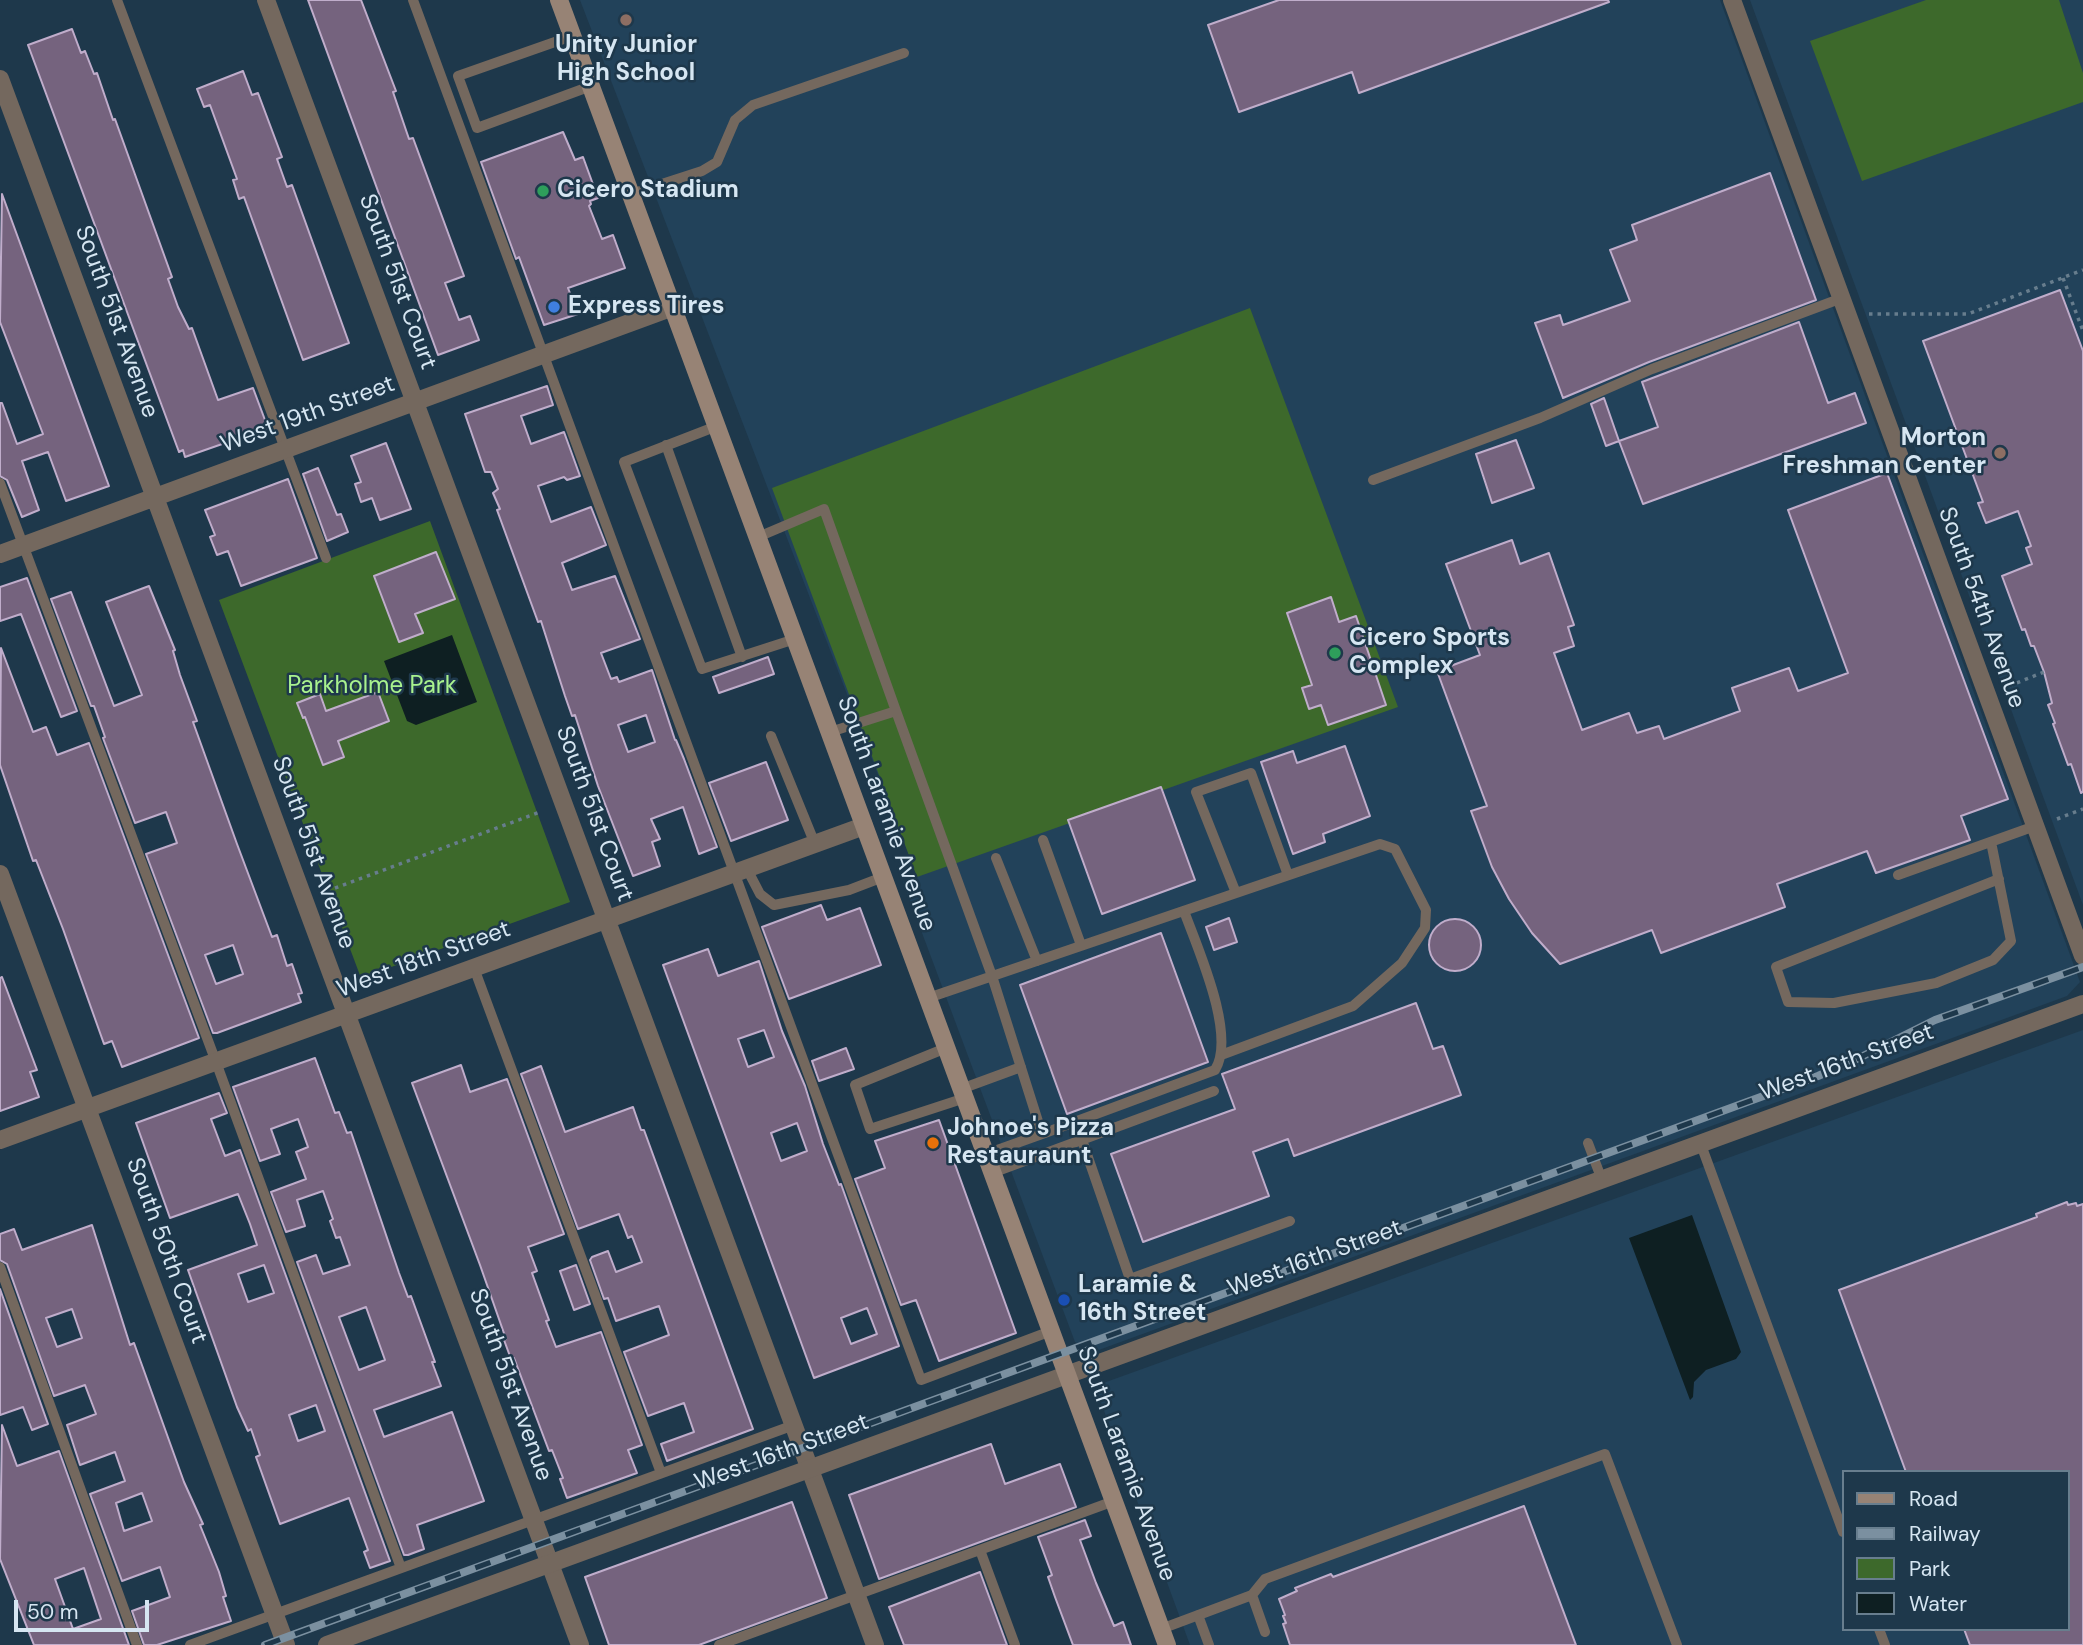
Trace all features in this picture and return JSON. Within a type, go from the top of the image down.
[{"type":"main road","name":"South Laramie Avenue","points":[[559,0],[1164,1637]]},
{"type":"street","name":"South 51st Court","points":[[266,0],[875,1645]]},
{"type":"street","name":"South 54th Avenue","points":[[1732,0],[2083,956]]},
{"type":"street","name":"South 51st Avenue","points":[[0,79],[580,1645]]},
{"type":"street","name":"West 19th Street","points":[[0,554],[673,307]]},
{"type":"street","name":"West 18th Street","points":[[0,1140],[864,826]]},
{"type":"street","name":"South 50th Court","points":[[0,874],[286,1645]]},
{"type":"street","name":"West 16th Street","points":[[327,1645],[2083,1004]]},
{"type":"lane","points":[[117,0],[326,558]]},
{"type":"lane","points":[[413,0],[544,355],[741,871],[920,1380],[1051,1331]]},
{"type":"lane","points":[[572,36],[458,76],[472,115],[477,128],[591,86]]},
{"type":"lane","points":[[631,194],[702,171],[717,162],[735,120],[753,105],[904,53]]},
{"type":"lane","points":[[1373,480],[1540,418],[1652,369],[1842,298]]},
{"type":"lane","points":[[717,426],[624,462],[702,669],[795,639]]},
{"type":"lane","points":[[666,446],[742,657]]},
{"type":"lane","points":[[0,483],[401,1568]]},
{"type":"lane","points":[[758,537],[824,509],[992,976],[1042,1134]]},
{"type":"lane","points":[[830,732],[896,711]]},
{"type":"lane","points":[[771,736],[815,844]]},
{"type":"lane","points":[[1236,893],[1196,792],[1251,773],[1288,875]]},
{"type":"lane","points":[[1898,875],[2035,826]]},
{"type":"lane","points":[[1043,840],[1082,946]]},
{"type":"lane","points":[[1991,842],[1999,879],[2011,941],[1993,960],[1936,983],[1833,1003],[1788,1002],[1776,967],[1999,879]]},
{"type":"lane","points":[[928,998],[1380,844],[1395,849],[1426,910],[1425,928],[1402,962],[1353,1006],[1221,1055]]},
{"type":"lane","points":[[996,858],[1037,961]]},
{"type":"lane","points":[[741,871],[774,905],[858,887],[883,877]]},
{"type":"lane","points":[[985,1154],[1215,1070],[1221,1055],[1220,1024],[1210,982],[1184,911]]},
{"type":"lane","points":[[474,968],[661,1473]]},
{"type":"lane","points":[[946,1048],[855,1085],[870,1129],[1021,1068]]},
{"type":"lane","points":[[992,1173],[1214,1091]]},
{"type":"lane","points":[[1082,1140],[1130,1279],[1290,1221]]},
{"type":"lane","points":[[1700,1142],[1842,1529]]},
{"type":"lane","points":[[1588,1143],[1602,1180]]},
{"type":"lane","points":[[0,1267],[137,1645]]},
{"type":"lane","points":[[190,1645],[794,1424]]},
{"type":"lane","points":[[1164,1637],[1198,1615],[1252,1595],[1265,1579],[1605,1454],[1677,1645]]},
{"type":"lane","points":[[724,1644],[1114,1501]]},
{"type":"lane","points":[[980,1550],[1015,1645]]},
{"type":"lane","points":[[1252,1595],[1265,1632]]},
{"type":"lane","points":[[1198,1615],[1209,1645]]},
{"type":"path","points":[[1869,314],[1968,314],[2083,270]]},
{"type":"path","points":[[2063,278],[2083,331]]},
{"type":"path","points":[[2009,685],[2044,672]]},
{"type":"path","points":[[2057,819],[2083,809]]},
{"type":"path","points":[[327,891],[540,812]]},
{"type":"shaded area","points":[[580,0],[1720,0],[2080,982],[2067,996],[1096,1351],[1075,1342],[903,882],[917,876]]},
{"type":"shaded area","name":"Morton Freshman Center","points":[[1750,0],[2083,0],[2083,905]]},
{"type":"shaded area","points":[[2083,1030],[2083,1645],[1190,1645],[1095,1386]]},
{"type":"green space","points":[[1926,0],[2059,0],[2083,73],[2083,102],[1862,181],[1810,41]]},
{"type":"green space","name":"Cicero Sports Complex","points":[[1250,308],[1398,707],[917,877],[772,488]]},
{"type":"green space","name":"Parkholme Park","points":[[430,521],[570,902],[361,978],[219,600]]},
{"type":"water","points":[[452,635],[477,702],[416,725],[407,721],[384,661]]},
{"type":"water","points":[[1692,1215],[1741,1352],[1736,1359],[1706,1370],[1694,1382],[1693,1397],[1690,1400],[1629,1238]]},
{"type":"building","points":[[308,0],[361,0],[396,91],[393,92],[409,139],[413,138],[464,276],[445,283],[459,320],[470,316],[479,340],[438,355]]},
{"type":"building","points":[[1279,0],[1609,2],[1359,93],[1352,72],[1239,112],[1208,25]]},
{"type":"building","points":[[72,29],[81,53],[85,51],[94,74],[97,73],[172,277],[168,279],[178,307],[189,329],[192,328],[218,400],[253,388],[268,428],[185,457],[183,450],[179,452],[28,45]]},
{"type":"building","points":[[243,71],[252,95],[258,93],[282,157],[277,159],[287,187],[292,185],[349,343],[303,360],[244,197],[239,199],[233,180],[237,179],[210,105],[204,107],[197,89]]},
{"type":"building","name":"Cicero Stadium","points":[[563,132],[575,160],[583,157],[598,198],[590,201],[589,206],[602,239],[613,235],[625,268],[568,288],[578,314],[544,325],[519,257],[516,259],[481,162]]},
{"type":"building","points":[[1770,173],[1816,300],[1649,362],[1563,398],[1535,323],[1560,315],[1563,325],[1630,301],[1610,250],[1637,240],[1632,225]]},
{"type":"building","points":[[2,194],[109,486],[66,501],[48,452],[22,461],[39,510],[22,517],[7,480],[0,476],[0,403],[17,444],[43,434],[0,322]]},
{"type":"building","points":[[2060,290],[2083,351],[2081,793],[2053,724],[2055,723],[2048,705],[2052,703],[2044,672],[2034,646],[2031,646],[2025,629],[2022,630],[2002,576],[2032,564],[2026,548],[2031,546],[2018,511],[1986,523],[1978,503],[1983,502],[1923,341]]},
{"type":"building","points":[[1799,322],[1828,403],[1855,393],[1866,423],[1643,504],[1619,441],[1658,427],[1642,382]]},
{"type":"building","points":[[547,386],[553,405],[521,416],[531,444],[564,432],[580,476],[567,480],[564,477],[538,486],[551,522],[591,507],[606,545],[562,563],[572,590],[615,576],[640,639],[601,653],[611,679],[617,677],[619,682],[652,670],[675,740],[717,847],[699,854],[683,807],[651,819],[660,839],[652,842],[660,866],[633,876],[598,786],[575,715],[572,716],[541,621],[538,622],[497,510],[500,509],[493,493],[498,489],[491,472],[485,472],[465,414]],"holes":[[[646,715],[655,742],[628,752],[618,725]]]},
{"type":"building","points":[[1604,398],[1619,441],[1606,446],[1591,404]]},
{"type":"building","points":[[1516,440],[1534,488],[1492,503],[1476,454]]},
{"type":"building","points":[[386,443],[411,509],[380,520],[372,498],[361,502],[355,484],[361,482],[351,456]]},
{"type":"building","points":[[318,468],[337,515],[341,514],[348,532],[327,541],[303,474]]},
{"type":"building","points":[[1887,473],[2008,799],[1961,816],[1970,840],[1876,873],[1867,851],[1777,884],[1785,907],[1661,953],[1652,930],[1560,964],[1532,933],[1509,899],[1492,867],[1471,811],[1487,806],[1437,671],[1480,655],[1446,564],[1512,540],[1520,564],[1549,553],[1574,625],[1568,627],[1574,646],[1554,653],[1582,730],[1629,713],[1637,733],[1659,726],[1664,739],[1740,711],[1732,688],[1789,668],[1798,691],[1848,673],[1788,510]]},
{"type":"building","points":[[288,479],[317,558],[241,586],[228,551],[217,555],[210,537],[215,535],[205,510]]},
{"type":"building","points":[[436,552],[455,599],[415,614],[423,633],[399,642],[374,576]]},
{"type":"building","points":[[27,578],[77,711],[61,717],[21,614],[0,621],[0,587]]},
{"type":"building","points":[[149,586],[175,650],[173,651],[180,675],[197,721],[193,722],[237,844],[272,937],[277,935],[287,966],[292,964],[302,993],[298,994],[301,1002],[217,1033],[213,1033],[146,854],[177,843],[166,812],[135,823],[94,706],[91,706],[51,599],[71,592],[114,706],[142,695],[106,602]],"holes":[[[233,945],[243,974],[216,984],[205,955]]]},
{"type":"building","name":"Cicero Sports Complex","points":[[1331,597],[1339,622],[1356,616],[1386,705],[1328,725],[1321,705],[1309,709],[1302,688],[1312,685],[1287,613]]},
{"type":"building","points":[[1,648],[33,732],[46,727],[57,755],[89,743],[199,1038],[122,1067],[112,1041],[104,1044],[63,929],[36,860],[33,861],[0,765]]},
{"type":"building","points":[[768,657],[774,674],[719,693],[713,677]]},
{"type":"building","points":[[378,692],[389,721],[338,741],[344,757],[323,765],[297,703],[320,694],[326,711]]},
{"type":"building","points":[[1345,746],[1370,816],[1323,834],[1325,842],[1293,854],[1261,762],[1293,751],[1297,763]]},
{"type":"building","points":[[766,762],[788,820],[731,841],[709,783]]},
{"type":"building","points":[[1161,787],[1195,880],[1102,914],[1068,820]]},
{"type":"building","points":[[821,905],[827,920],[860,908],[881,965],[789,999],[762,927]]},
{"type":"building","points":[[1229,918],[1237,942],[1214,950],[1206,927]]},
{"type":"building","points":[[1455,919],[1465,921],[1473,927],[1479,935],[1479,955],[1473,963],[1465,969],[1455,971],[1445,969],[1437,963],[1431,955],[1429,945],[1431,935],[1437,927],[1445,921]]},
{"type":"building","points":[[1161,933],[1208,1062],[1067,1114],[1020,985]]},
{"type":"building","points":[[708,949],[718,976],[759,961],[782,1031],[805,1086],[823,1144],[839,1185],[841,1184],[899,1346],[814,1378],[663,965]],"holes":[[[764,1030],[774,1057],[748,1067],[738,1039]],[[797,1123],[807,1151],[781,1161],[771,1133]],[[867,1308],[877,1334],[851,1344],[841,1318]]]},
{"type":"building","points":[[2,977],[37,1070],[30,1072],[39,1097],[0,1111],[0,978]]},
{"type":"building","points":[[1416,1003],[1433,1049],[1443,1046],[1461,1095],[1294,1156],[1288,1139],[1253,1152],[1269,1196],[1143,1242],[1111,1154],[1235,1109],[1222,1074]]},
{"type":"building","points":[[846,1048],[854,1069],[819,1081],[812,1061]]},
{"type":"building","points":[[315,1058],[335,1113],[339,1112],[347,1133],[351,1132],[399,1273],[408,1297],[411,1296],[435,1362],[432,1362],[441,1386],[374,1410],[384,1437],[452,1412],[484,1501],[417,1525],[424,1549],[404,1555],[297,1262],[316,1255],[323,1274],[350,1265],[340,1237],[336,1238],[330,1221],[333,1219],[323,1191],[297,1200],[305,1226],[286,1232],[271,1192],[306,1179],[296,1152],[308,1147],[298,1119],[271,1129],[280,1154],[260,1161],[233,1087]],"holes":[[[366,1307],[385,1360],[359,1370],[339,1317]]]},
{"type":"building","points":[[461,1065],[470,1092],[507,1079],[564,1234],[528,1247],[537,1271],[532,1273],[549,1320],[546,1321],[556,1347],[601,1332],[642,1445],[628,1450],[637,1473],[567,1498],[560,1479],[563,1478],[552,1450],[549,1451],[514,1358],[511,1359],[480,1265],[412,1083]]},
{"type":"building","points":[[541,1066],[565,1132],[633,1107],[641,1130],[644,1130],[753,1429],[667,1461],[661,1444],[694,1432],[684,1403],[648,1416],[624,1352],[669,1335],[659,1306],[616,1321],[608,1298],[604,1299],[590,1260],[592,1257],[608,1251],[616,1272],[642,1262],[632,1236],[628,1238],[619,1214],[578,1229],[521,1074]]},
{"type":"building","points":[[219,1093],[227,1113],[211,1119],[225,1156],[240,1150],[390,1561],[370,1568],[364,1552],[368,1550],[349,1498],[280,1524],[256,1457],[260,1455],[251,1429],[248,1431],[237,1407],[188,1270],[257,1245],[250,1224],[238,1194],[170,1218],[136,1123]],"holes":[[[264,1265],[274,1293],[248,1302],[238,1274]],[[316,1405],[325,1431],[298,1441],[289,1415]]]},
{"type":"building","points":[[939,1120],[1016,1333],[939,1361],[916,1300],[901,1305],[855,1179],[885,1168],[875,1141]]},
{"type":"building","points":[[2067,1202],[2068,1205],[2083,1204],[2083,1645],[1970,1645],[1965,1631],[2069,1631],[2069,1470],[1905,1470],[1839,1290],[2037,1217],[2036,1214]]},
{"type":"building","points":[[92,1225],[130,1345],[134,1343],[184,1482],[203,1524],[200,1525],[219,1572],[231,1621],[157,1645],[144,1645],[132,1611],[170,1597],[160,1567],[122,1581],[90,1494],[125,1481],[115,1452],[80,1465],[67,1425],[96,1414],[85,1385],[54,1396],[7,1264],[0,1260],[0,1234],[14,1229],[22,1250]],"holes":[[[72,1309],[82,1338],[57,1347],[46,1318]],[[142,1493],[152,1521],[124,1531],[116,1503]]]},
{"type":"building","points":[[576,1265],[590,1304],[574,1310],[560,1271]]},
{"type":"building","points":[[0,1289],[48,1424],[32,1430],[23,1407],[0,1415]]},
{"type":"building","points":[[2,1425],[17,1466],[59,1451],[129,1645],[34,1645],[0,1559]],"holes":[[[84,1568],[101,1619],[73,1629],[55,1579]]]},
{"type":"building","points":[[991,1444],[1005,1484],[1060,1464],[1076,1507],[879,1579],[849,1495]]},
{"type":"building","points":[[792,1502],[827,1598],[699,1645],[609,1645],[585,1577]]},
{"type":"building","points":[[1524,1506],[1576,1645],[1290,1645],[1283,1624],[1286,1623],[1283,1616],[1285,1615],[1279,1599],[1297,1591],[1295,1588],[1331,1574],[1333,1577]]},
{"type":"building","points":[[1085,1520],[1091,1536],[1080,1540],[1114,1626],[1123,1622],[1131,1645],[1073,1645],[1055,1597],[1048,1577],[1052,1575],[1038,1537]]},
{"type":"building","points":[[980,1572],[1007,1645],[904,1645],[889,1607]]},
{"type":"railway","points":[[265,1645],[1818,1076],[1935,1020],[2083,967]]},
{"type":"place","name":"Unity Junior High School","points":[[626,20]]},
{"type":"place","name":"Cicero Stadium","points":[[543,191]]},
{"type":"place","name":"Express Tires","points":[[554,307]]},
{"type":"place","name":"Morton Freshman Center","points":[[2000,453]]},
{"type":"place","name":"Cicero Sports Complex","points":[[1335,653]]},
{"type":"place","name":"Johnoe's Pizza Restauraunt","points":[[933,1143]]},
{"type":"place","name":"Laramie & 16th Street","points":[[1064,1300]]}]
